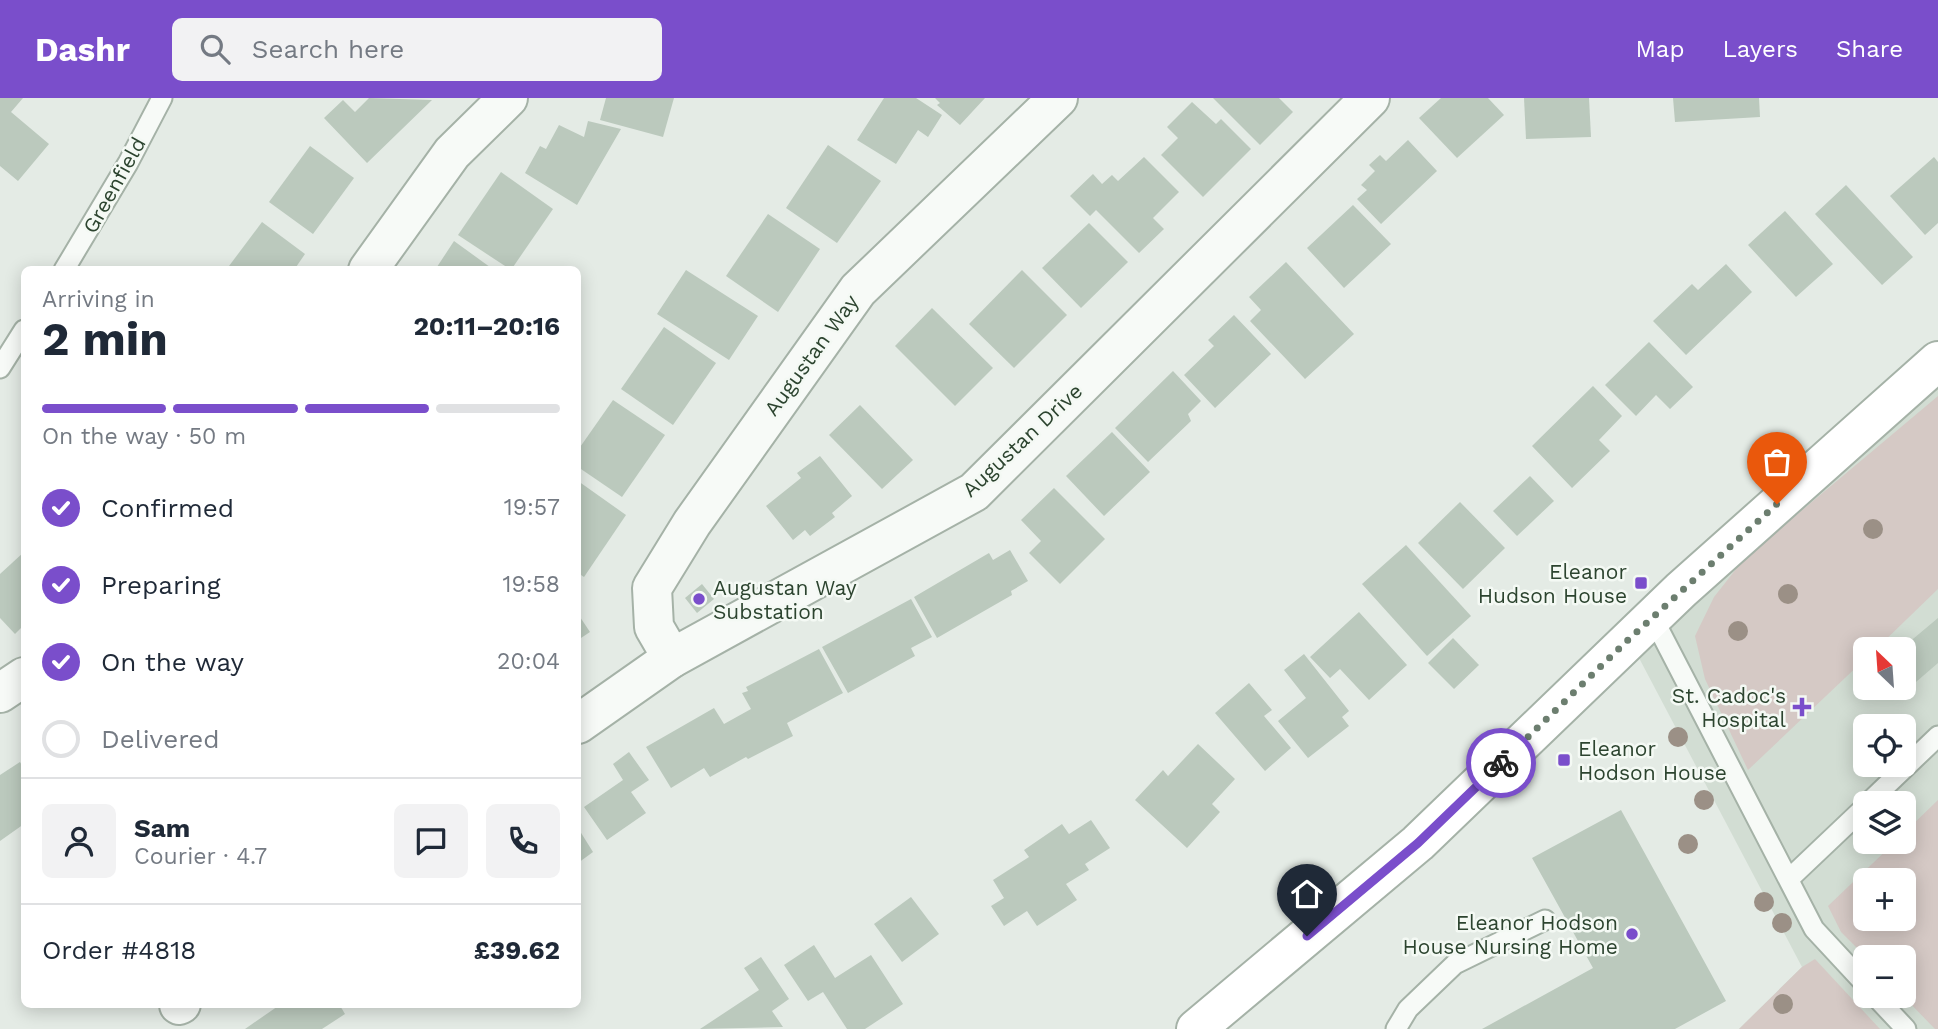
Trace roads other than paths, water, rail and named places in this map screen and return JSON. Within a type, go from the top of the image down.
[{"type":"street","points":[[371,266],[452,153],[508,98]]},
{"type":"street","name":"Augustan Way","points":[[672,658],[654,627],[652,588],[691,523],[858,290],[1058,98]]},
{"type":"street","name":"Augustan Drive","points":[[581,722],[672,658],[974,492],[1370,98]]},
{"type":"street","points":[[1199,1028],[1418,843],[1653,618],[1938,361]]},
{"type":"street","points":[[0,693],[21,679]]},
{"type":"lane","name":"Greenfield","points":[[66,266],[128,163],[162,98]]},
{"type":"lane","points":[[0,368],[21,335]]},
{"type":"lane","points":[[1653,618],[1814,929],[1853,971]]},
{"type":"lane","points":[[1881,791],[1938,736]]},
{"type":"lane","points":[[1789,879],[1853,817]]},
{"type":"lane","points":[[1396,1029],[1408,1009],[1455,964],[1545,920]]},
{"type":"lane","points":[[1886,1008],[1906,1029]]},
{"type":"place","name":"Eleanor Hudson House","points":[[1641,583]]},
{"type":"place","name":"Augustan Way Substation","points":[[699,599]]},
{"type":"place","name":"St. Cadoc's Hospital","points":[[1802,707]]},
{"type":"place","name":"Eleanor Hodson House","points":[[1564,760]]},
{"type":"place","name":"Eleanor Hodson House Nursing Home","points":[[1632,934]]}]
